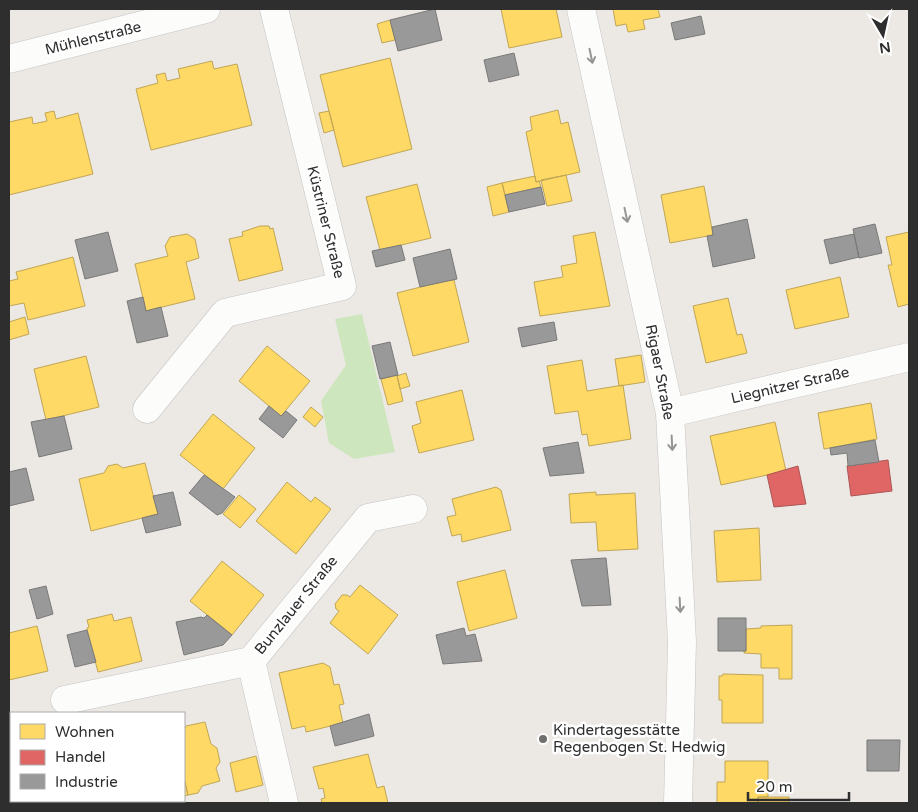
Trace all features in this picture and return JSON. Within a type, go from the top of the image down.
[{"type":"street","name":"Mühlenstraße","points":[[9,59],[206,9]]},
{"type":"street","name":"Küstriner Straße","points":[[147,409],[225,313],[342,286],[274,9]]},
{"type":"street","name":"Rigaer Straße","points":[[581,9],[670,413],[682,642],[678,803]]},
{"type":"street","name":"Liegnitzer Straße","points":[[670,413],[909,357]]},
{"type":"street","name":"Bunzlauer Straße","points":[[284,803],[250,661],[368,518],[412,510]]},
{"type":"street","points":[[65,700],[250,661]]},
{"type":"green space","points":[[362,314],[395,452],[354,459],[329,443],[321,401],[346,365],[335,319]]},
{"type":"building: Wohnen","points":[[501,9],[556,9],[562,37],[509,48]]},
{"type":"building: Wohnen","points":[[613,9],[658,9],[660,17],[643,20],[645,29],[628,32],[626,24],[616,26]]},
{"type":"building: Wohnen","points":[[390,20],[395,40],[382,43],[377,24]]},
{"type":"building: Wohnen","points":[[390,58],[412,149],[343,167],[320,75]]},
{"type":"building: Wohnen","points":[[212,61],[214,69],[237,64],[252,125],[151,150],[136,89],[158,83],[156,75],[165,73],[167,81],[180,78],[178,69]]},
{"type":"building: Wohnen","points":[[558,110],[561,124],[568,122],[580,172],[536,182],[526,132],[532,130],[530,117]]},
{"type":"building: Wohnen","points":[[54,111],[56,119],[78,113],[93,174],[9,195],[9,122],[32,117],[33,124],[47,121],[45,113]]},
{"type":"building: Wohnen","points":[[329,111],[334,130],[324,133],[319,113]]},
{"type":"building: Wohnen","points":[[566,175],[572,201],[547,206],[541,180]]},
{"type":"building: Wohnen","points":[[535,176],[536,182],[539,181],[541,187],[505,195],[502,183]]},
{"type":"building: Wohnen","points":[[502,183],[509,212],[493,216],[487,187]]},
{"type":"building: Wohnen","points":[[417,184],[431,238],[380,250],[366,197]]},
{"type":"building: Wohnen","points":[[704,186],[713,235],[670,243],[661,195]]},
{"type":"building: Wohnen","points":[[260,226],[273,228],[283,270],[239,281],[229,239],[243,236],[242,232]]},
{"type":"building: Wohnen","points":[[595,232],[610,306],[540,316],[534,282],[563,277],[561,266],[577,263],[573,236]]},
{"type":"building: Wohnen","points":[[909,232],[909,304],[898,307],[888,265],[892,265],[886,237]]},
{"type":"building: Wohnen","points":[[187,234],[195,239],[199,258],[186,262],[195,299],[146,311],[135,264],[168,256],[165,246],[170,237]]},
{"type":"building: Wohnen","points":[[73,257],[85,306],[28,320],[24,303],[9,306],[9,281],[18,279],[16,272]]},
{"type":"building: Wohnen","points":[[840,277],[849,317],[795,329],[786,290]]},
{"type":"building: Wohnen","points":[[454,280],[469,342],[413,356],[397,293]]},
{"type":"building: Wohnen","points":[[728,298],[737,335],[742,334],[747,353],[706,363],[693,306]]},
{"type":"building: Wohnen","points":[[25,317],[29,334],[9,340],[9,322]]},
{"type":"building: Wohnen","points":[[267,346],[310,381],[281,416],[239,381]]},
{"type":"building: Wohnen","points":[[641,355],[645,382],[619,386],[615,359]]},
{"type":"building: Wohnen","points":[[86,356],[99,407],[46,420],[34,369]]},
{"type":"building: Wohnen","points":[[582,360],[587,391],[623,385],[631,439],[589,446],[587,434],[582,435],[578,411],[555,414],[547,366]]},
{"type":"building: Wohnen","points":[[406,373],[410,386],[400,389],[397,376]]},
{"type":"building: Wohnen","points":[[397,375],[403,401],[388,405],[381,379]]},
{"type":"building: Wohnen","points":[[462,390],[474,440],[419,453],[412,426],[421,423],[416,402]]},
{"type":"building: Wohnen","points":[[871,403],[877,439],[824,449],[818,413]]},
{"type":"building: Wohnen","points":[[311,407],[323,417],[315,427],[303,417]]},
{"type":"building: Wohnen","points":[[213,414],[255,448],[223,489],[180,455]]},
{"type":"building: Wohnen","points":[[775,422],[786,471],[721,485],[710,436]]},
{"type":"building: Wohnen","points":[[145,463],[158,514],[91,531],[79,479],[104,473],[108,466],[117,464],[123,468]]},
{"type":"building: Wohnen","points":[[287,482],[311,502],[315,497],[331,509],[296,554],[256,521]]},
{"type":"building: Wohnen","points":[[496,487],[501,490],[511,530],[462,542],[461,534],[452,536],[447,517],[456,515],[452,499]]},
{"type":"building: Wohnen","points":[[596,492],[596,495],[635,493],[638,549],[598,551],[596,522],[571,523],[569,494]]},
{"type":"building: Wohnen","points":[[239,495],[256,509],[240,528],[223,514]]},
{"type":"building: Wohnen","points":[[759,528],[761,580],[717,582],[714,531]]},
{"type":"building: Wohnen","points":[[222,561],[264,595],[232,635],[190,601]]},
{"type":"building: Wohnen","points":[[505,570],[517,618],[469,631],[457,582]]},
{"type":"building: Wohnen","points":[[360,585],[398,615],[368,654],[330,623],[339,611],[336,609],[335,604],[342,595],[350,597]]},
{"type":"building: Wohnen","points":[[112,614],[114,621],[131,617],[142,661],[98,672],[87,630],[89,627],[87,620]]},
{"type":"building: Wohnen","points":[[792,625],[792,679],[779,679],[779,668],[761,668],[761,654],[744,653],[746,651],[746,629],[761,628],[761,626]]},
{"type":"building: Wohnen","points":[[37,626],[48,671],[9,680],[9,633]]},
{"type":"building: Wohnen","points":[[323,663],[330,667],[334,685],[339,684],[344,704],[339,705],[343,723],[306,732],[305,726],[292,729],[279,673]]},
{"type":"building: Wohnen","points":[[723,674],[763,675],[763,723],[722,723],[722,700],[719,700],[719,676]]},
{"type":"building: Wohnen","points":[[205,722],[211,744],[217,748],[220,762],[216,768],[220,781],[202,786],[198,793],[188,795],[185,782],[186,726]]},
{"type":"building: Wohnen","points":[[368,754],[377,788],[384,786],[388,803],[322,803],[321,799],[325,798],[323,788],[319,789],[313,767]]},
{"type":"building: Wohnen","points":[[256,756],[263,785],[236,792],[230,763]]},
{"type":"building: Wohnen","points":[[725,761],[768,761],[768,797],[758,797],[758,803],[717,803],[717,782],[725,782]]},
{"type":"building: Wohnen","points":[[185,782],[188,795],[185,796]]},
{"type":"building: Wohnen","points":[[10,784],[10,802],[51,803],[9,803]]},
{"type":"building: Wohnen","points":[[758,797],[789,797],[789,803],[758,803]]},
{"type":"building: Handel","points":[[888,460],[892,491],[851,496],[847,466]]},
{"type":"building: Handel","points":[[798,466],[806,504],[774,507],[767,475]]},
{"type":"building: Industrie","points":[[435,9],[442,40],[398,51],[390,20]]},
{"type":"building: Industrie","points":[[701,16],[705,34],[675,40],[671,23]]},
{"type":"building: Industrie","points":[[514,53],[519,75],[489,82],[484,60]]},
{"type":"building: Industrie","points":[[541,187],[545,204],[509,212],[505,195]]},
{"type":"building: Industrie","points":[[747,219],[755,258],[713,267],[707,236],[713,235],[712,227]]},
{"type":"building: Industrie","points":[[875,224],[882,253],[859,258],[853,229]]},
{"type":"building: Industrie","points":[[108,232],[118,271],[85,279],[75,240]]},
{"type":"building: Industrie","points":[[854,234],[859,257],[830,264],[824,240]]},
{"type":"building: Industrie","points":[[401,245],[405,260],[376,267],[372,251]]},
{"type":"building: Industrie","points":[[450,249],[457,279],[420,287],[413,258]]},
{"type":"building: Industrie","points":[[143,297],[146,311],[161,307],[168,336],[137,343],[127,301]]},
{"type":"building: Industrie","points":[[554,322],[557,340],[522,347],[518,328]]},
{"type":"building: Industrie","points":[[390,342],[398,375],[380,379],[372,346]]},
{"type":"building: Industrie","points":[[269,406],[281,416],[286,411],[297,420],[283,438],[259,419]]},
{"type":"building: Industrie","points":[[64,416],[72,449],[39,457],[31,422]]},
{"type":"building: Industrie","points":[[875,440],[879,462],[848,466],[847,453],[831,455],[830,448]]},
{"type":"building: Industrie","points":[[578,442],[584,473],[550,476],[543,448]]},
{"type":"building: Industrie","points":[[26,468],[34,500],[9,506],[9,472]]},
{"type":"building: Industrie","points":[[204,475],[235,497],[222,513],[217,515],[189,493]]},
{"type":"building: Industrie","points":[[173,492],[181,525],[146,533],[142,518],[158,514],[153,496]]},
{"type":"building: Industrie","points":[[606,558],[611,605],[582,606],[571,560]]},
{"type":"building: Industrie","points":[[46,586],[53,614],[37,619],[29,590]]},
{"type":"building: Industrie","points":[[207,615],[232,635],[223,645],[184,655],[176,622],[204,618]]},
{"type":"building: Industrie","points":[[718,618],[746,618],[746,651],[718,651]]},
{"type":"building: Industrie","points":[[464,628],[466,636],[475,634],[482,661],[443,664],[436,635]]},
{"type":"building: Industrie","points":[[87,630],[96,662],[75,667],[67,635]]},
{"type":"building: Industrie","points":[[369,714],[374,736],[335,746],[330,726]]},
{"type":"building: Industrie","points":[[867,740],[900,740],[899,771],[867,771]]},
{"type":"place","name":"Kindertagesstätte Regenbogen St. Hedwig","points":[[543,739]]}]
